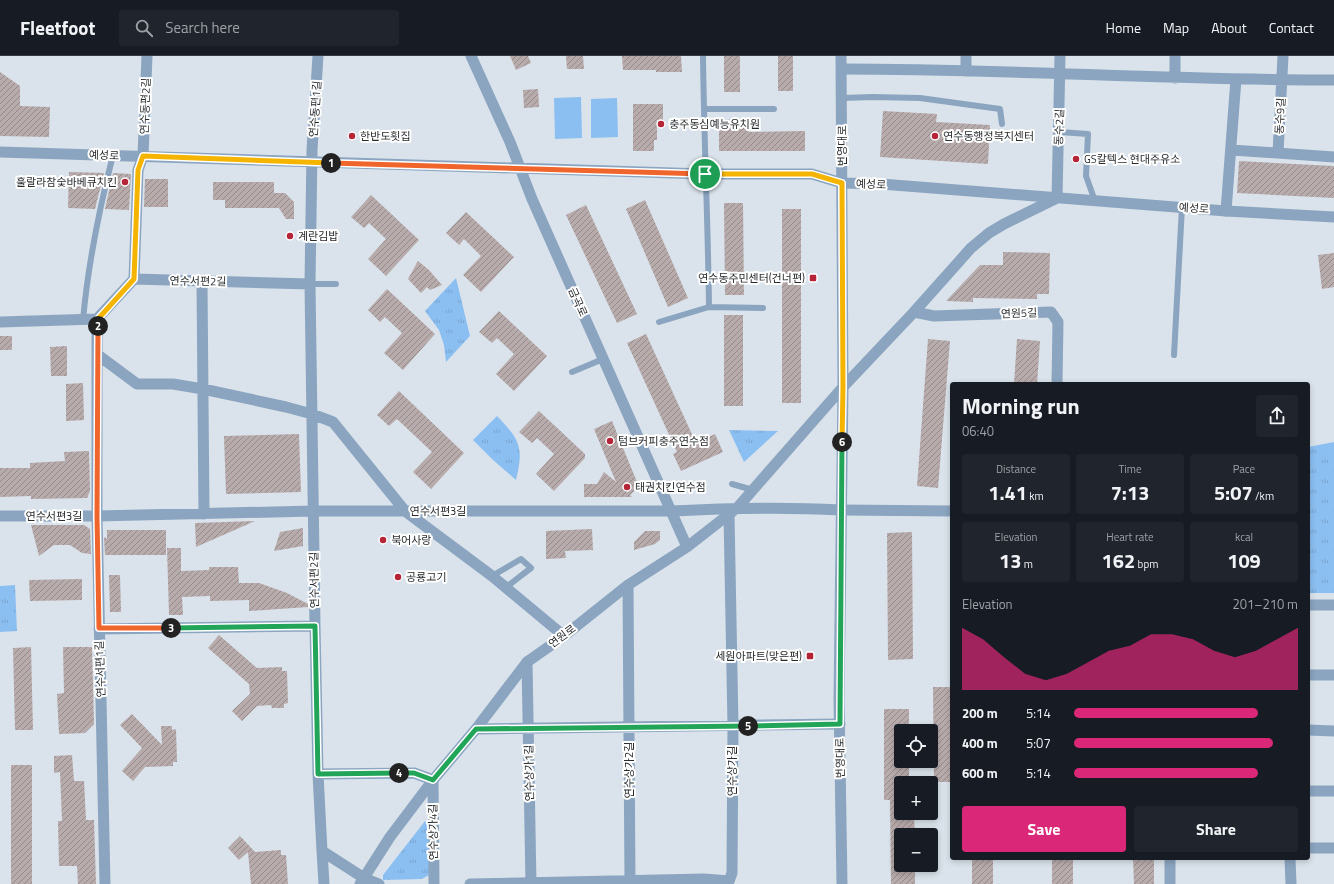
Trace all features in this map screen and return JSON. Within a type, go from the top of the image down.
[{"type":"street","name":"연수동편2길","points":[[143,156],[147,56]]},
{"type":"street","name":"연수동편1길","points":[[312,163],[318,56]]},
{"type":"street","name":"금곡로","points":[[471,56],[521,169],[532,199],[687,546]]},
{"type":"street","name":"번영대로","points":[[842,56],[843,387],[840,724],[842,884]]},
{"type":"street","points":[[966,56],[966,71]]},
{"type":"street","name":"동수2길","points":[[1057,198],[1060,56]]},
{"type":"street","points":[[1175,56],[1175,78]]},
{"type":"street","name":"동수9길","points":[[1278,153],[1283,56]]},
{"type":"street","points":[[842,69],[966,71],[1175,78],[1334,80]]},
{"type":"street","points":[[1226,211],[1232,150],[1236,79]]},
{"type":"street","points":[[1232,150],[1334,157]]},
{"type":"street","name":"예성로","points":[[0,152],[312,163],[705,174],[812,174],[842,183],[881,184],[1226,211],[1334,217]]},
{"type":"street","points":[[0,322],[98,319],[134,279],[138,170],[143,156]]},
{"type":"street","name":"연수서편2길","points":[[312,163],[310,284],[315,626],[318,774],[324,884]]},
{"type":"street","points":[[843,387],[914,312],[971,248],[989,233],[1004,224],[1057,198]]},
{"type":"street","name":"연수서편2길","points":[[134,279],[310,284]]},
{"type":"street","points":[[202,282],[204,514]]},
{"type":"street","name":"연원5길","points":[[914,312],[934,316],[1050,312],[1058,322],[1057,382]]},
{"type":"street","name":"연수서편1길","points":[[98,319],[97,516],[105,884]]},
{"type":"street","points":[[98,354],[137,384],[173,384],[203,389],[312,414],[333,422],[405,511],[492,576],[564,636]]},
{"type":"street","name":"연원로","points":[[362,881],[390,837],[433,780],[476,729],[527,662],[564,636],[628,584],[687,546],[733,511],[843,387]]},
{"type":"street","points":[[733,511],[806,508],[841,510],[950,511]]},
{"type":"street","name":"연수서편3길","points":[[0,516],[405,511],[733,511]]},
{"type":"street","name":"연수상가길","points":[[729,882],[732,874],[733,511]]},
{"type":"street","name":"연수상가2길","points":[[628,584],[630,882]]},
{"type":"street","points":[[1310,605],[1334,605]]},
{"type":"street","points":[[99,628],[315,626]]},
{"type":"street","name":"연수상가1길","points":[[527,662],[531,883]]},
{"type":"street","points":[[1310,675],[1334,675]]},
{"type":"street","points":[[476,729],[840,724]]},
{"type":"street","points":[[1310,730],[1334,730]]},
{"type":"street","points":[[318,774],[414,773],[433,780]]},
{"type":"street","name":"연수상가4길","points":[[433,780],[434,884]]},
{"type":"street","points":[[1310,791],[1334,791]]},
{"type":"street","points":[[1310,848],[1334,848]]},
{"type":"street","points":[[322,851],[362,881],[379,884]]},
{"type":"street","points":[[1170,860],[1170,884]]},
{"type":"street","points":[[1290,860],[1291,884]]},
{"type":"street","points":[[470,884],[630,882],[704,879],[729,882]]},
{"type":"lane","points":[[703,56],[709,307]]},
{"type":"lane","points":[[842,98],[920,98],[1000,109],[1002,124]]},
{"type":"lane","points":[[704,109],[774,108]]},
{"type":"lane","points":[[1059,132],[1088,134],[1086,176],[1095,201]]},
{"type":"lane","points":[[83,320],[86,282],[93,241],[113,155]]},
{"type":"lane","points":[[1174,355],[1182,207]]},
{"type":"lane","points":[[310,284],[336,284]]},
{"type":"lane","points":[[658,322],[709,307],[763,308]]},
{"type":"lane","points":[[572,372],[603,358]]},
{"type":"lane","points":[[732,484],[753,490]]},
{"type":"lane","points":[[492,576],[521,559],[531,568],[505,588]]},
{"type":"green space","points":[[581,97],[582,138],[555,139],[554,98]]},
{"type":"green space","points":[[617,98],[618,137],[591,138],[591,99]]},
{"type":"green space","points":[[456,278],[470,336],[446,362],[444,345],[439,330],[425,311]]},
{"type":"green space","points":[[497,416],[511,431],[518,445],[520,459],[516,480],[473,440]]},
{"type":"green space","points":[[729,430],[778,431],[744,462]]},
{"type":"green space","points":[[1334,442],[1334,593],[1310,593],[1310,447]]},
{"type":"green space","points":[[15,585],[17,631],[0,632],[0,586]]},
{"type":"green space","points":[[425,821],[429,823],[429,875],[422,879],[383,880],[383,875]]},
{"type":"building","points":[[510,56],[528,56],[531,63],[516,70]]},
{"type":"building","points":[[566,56],[583,56],[584,69],[567,69]]},
{"type":"building","points":[[622,56],[681,56],[682,72],[623,70]]},
{"type":"building","points":[[724,56],[740,56],[740,92],[724,92]]},
{"type":"building","points":[[778,56],[793,56],[793,91],[778,91]]},
{"type":"building","points":[[0,72],[20,86],[20,106],[50,107],[49,137],[0,136]]},
{"type":"building","points":[[538,89],[539,107],[524,108],[523,90]]},
{"type":"building","points":[[633,104],[663,104],[663,120],[657,120],[657,140],[654,140],[654,151],[633,151]]},
{"type":"building","name":"연수동행정복지센터","points":[[883,111],[937,114],[936,122],[990,125],[988,164],[880,157]]},
{"type":"building","points":[[749,119],[749,132],[805,131],[805,151],[719,151],[719,120]]},
{"type":"building","points":[[1239,161],[1334,166],[1334,198],[1237,193]]},
{"type":"building","points":[[69,172],[104,173],[95,209],[68,208]]},
{"type":"building","points":[[113,173],[131,174],[129,210],[105,209]]},
{"type":"building","points":[[145,179],[168,179],[168,207],[144,207]]},
{"type":"building","points":[[213,182],[274,182],[274,193],[285,193],[294,202],[294,219],[286,219],[279,208],[225,208],[225,200],[213,200]]},
{"type":"building","points":[[371,195],[419,240],[386,276],[368,259],[386,239],[369,223],[364,228],[351,217]]},
{"type":"building","points":[[645,200],[688,298],[668,307],[626,209]]},
{"type":"building","points":[[724,203],[743,203],[744,295],[725,295]]},
{"type":"building","points":[[586,205],[637,314],[617,323],[566,215]]},
{"type":"building","points":[[782,209],[801,209],[801,403],[782,403]]},
{"type":"building","points":[[466,212],[514,257],[481,292],[463,275],[481,256],[464,239],[459,245],[446,233]]},
{"type":"building","points":[[1003,252],[1050,253],[1049,294],[1037,294],[1037,299],[973,298],[973,302],[946,301],[980,265],[1003,265]]},
{"type":"building","points":[[1334,253],[1334,287],[1322,289],[1318,255]]},
{"type":"building","points":[[418,261],[429,270],[442,285],[430,290],[427,287],[421,293],[408,279]]},
{"type":"building","points":[[387,289],[435,334],[403,370],[384,353],[402,333],[385,317],[380,322],[368,310]]},
{"type":"building","points":[[499,311],[547,356],[514,391],[496,374],[514,354],[497,338],[492,343],[479,332]]},
{"type":"building","points":[[724,315],[743,315],[743,406],[724,406]]},
{"type":"building","points":[[646,334],[696,443],[715,434],[723,452],[681,471],[673,454],[677,452],[627,343]]},
{"type":"building","points":[[0,336],[12,336],[12,350],[0,350]]},
{"type":"building","points":[[928,339],[950,341],[938,488],[917,486]]},
{"type":"building","points":[[1017,339],[1040,341],[1037,382],[1014,382]]},
{"type":"building","points":[[67,346],[67,376],[51,376],[50,347]]},
{"type":"building","points":[[83,383],[84,420],[66,421],[66,384]]},
{"type":"building","points":[[399,391],[464,453],[431,489],[413,472],[432,452],[397,419],[389,426],[377,415]]},
{"type":"building","points":[[539,411],[585,454],[585,458],[554,491],[536,474],[554,454],[537,438],[532,443],[519,432]]},
{"type":"building","points":[[612,421],[639,487],[630,495],[632,497],[584,497],[584,484],[597,484],[604,472],[616,482],[594,429]]},
{"type":"building","points":[[299,434],[301,492],[226,494],[224,436]]},
{"type":"building","points":[[89,451],[90,491],[87,498],[31,499],[31,496],[0,497],[0,468],[30,468],[30,463],[65,461],[64,452]]},
{"type":"building","points":[[255,521],[196,547],[195,523]]},
{"type":"building","points":[[31,525],[84,525],[90,529],[91,554],[82,553],[70,545],[54,545],[39,556]]},
{"type":"building","points":[[303,528],[303,546],[274,551],[280,532]]},
{"type":"building","points":[[592,529],[593,550],[565,551],[566,558],[546,559],[546,531]]},
{"type":"building","points":[[107,530],[166,530],[166,555],[105,555],[104,537],[107,539]]},
{"type":"building","points":[[645,531],[660,531],[660,540],[655,544],[634,550],[634,542]]},
{"type":"building","points":[[912,532],[913,659],[888,660],[887,533]]},
{"type":"building","points":[[167,548],[181,548],[181,571],[209,570],[209,567],[238,567],[239,583],[259,583],[287,593],[308,604],[308,607],[249,611],[249,600],[210,601],[210,596],[182,597],[183,615],[169,615]]},
{"type":"building","points":[[109,575],[120,575],[121,612],[110,612]]},
{"type":"building","points":[[82,579],[82,600],[30,601],[29,580]]},
{"type":"building","points":[[219,635],[257,668],[282,667],[282,671],[287,671],[288,703],[284,704],[284,708],[272,708],[271,705],[257,706],[242,721],[232,711],[250,694],[249,684],[208,648]]},
{"type":"building","points":[[31,647],[33,730],[15,730],[13,648]]},
{"type":"building","points":[[63,647],[92,647],[94,724],[85,733],[59,734],[57,694],[64,693]]},
{"type":"building","points":[[933,687],[950,687],[950,782],[938,782],[938,776],[934,776],[934,768],[938,768],[938,724],[933,724]]},
{"type":"building","points":[[884,709],[909,709],[909,724],[894,724],[894,768],[909,768],[909,776],[894,776],[894,820],[914,820],[915,828],[894,828],[894,872],[915,872],[915,884],[891,884],[890,800],[884,800]]},
{"type":"building","points":[[132,714],[162,745],[161,726],[172,726],[172,730],[176,729],[177,762],[173,762],[173,766],[145,767],[133,781],[122,771],[142,748],[120,725]]},
{"type":"building","points":[[72,755],[74,781],[84,781],[86,820],[94,820],[96,884],[78,884],[77,866],[59,866],[58,821],[62,821],[60,772],[54,773],[54,756]]},
{"type":"building","points":[[11,765],[32,765],[32,884],[11,884]]},
{"type":"building","points":[[240,836],[255,852],[281,850],[281,855],[286,855],[288,884],[251,884],[248,852],[239,860],[228,848]]},
{"type":"building","points":[[972,860],[993,860],[993,884],[972,884]]},
{"type":"building","points":[[1052,860],[1073,860],[1073,884],[1052,884]]},
{"type":"building","points":[[1133,860],[1154,860],[1154,884],[1134,884]]},
{"type":"place","name":"충주동심예능유치원","points":[[661,124]]},
{"type":"place","name":"한반도횟집","points":[[352,136]]},
{"type":"place","name":"연수동행정복지센터","points":[[935,136]]},
{"type":"place","name":"GS칼텍스 현대주유소","points":[[1076,159]]},
{"type":"place","name":"훌랄라참숯바베큐치킨","points":[[125,182]]},
{"type":"place","name":"계란김밥","points":[[290,236]]},
{"type":"place","name":"연수동주민센터(건너편)","points":[[813,278]]},
{"type":"place","name":"텀브커피충주연수점","points":[[610,441]]},
{"type":"place","name":"태권치킨연수점","points":[[627,487]]},
{"type":"place","name":"북어사랑","points":[[383,540]]},
{"type":"place","name":"공룡고기","points":[[398,577]]},
{"type":"place","name":"세원아파트(맞은편)","points":[[810,656]]},
{"type":"route","points":[[143,156],[312,163],[705,174],[812,174],[842,183],[843,387],[839,699],[840,724],[476,729],[433,780],[414,773],[318,774],[315,626],[99,628],[97,516],[98,319],[134,279],[138,170],[143,156]]}]
